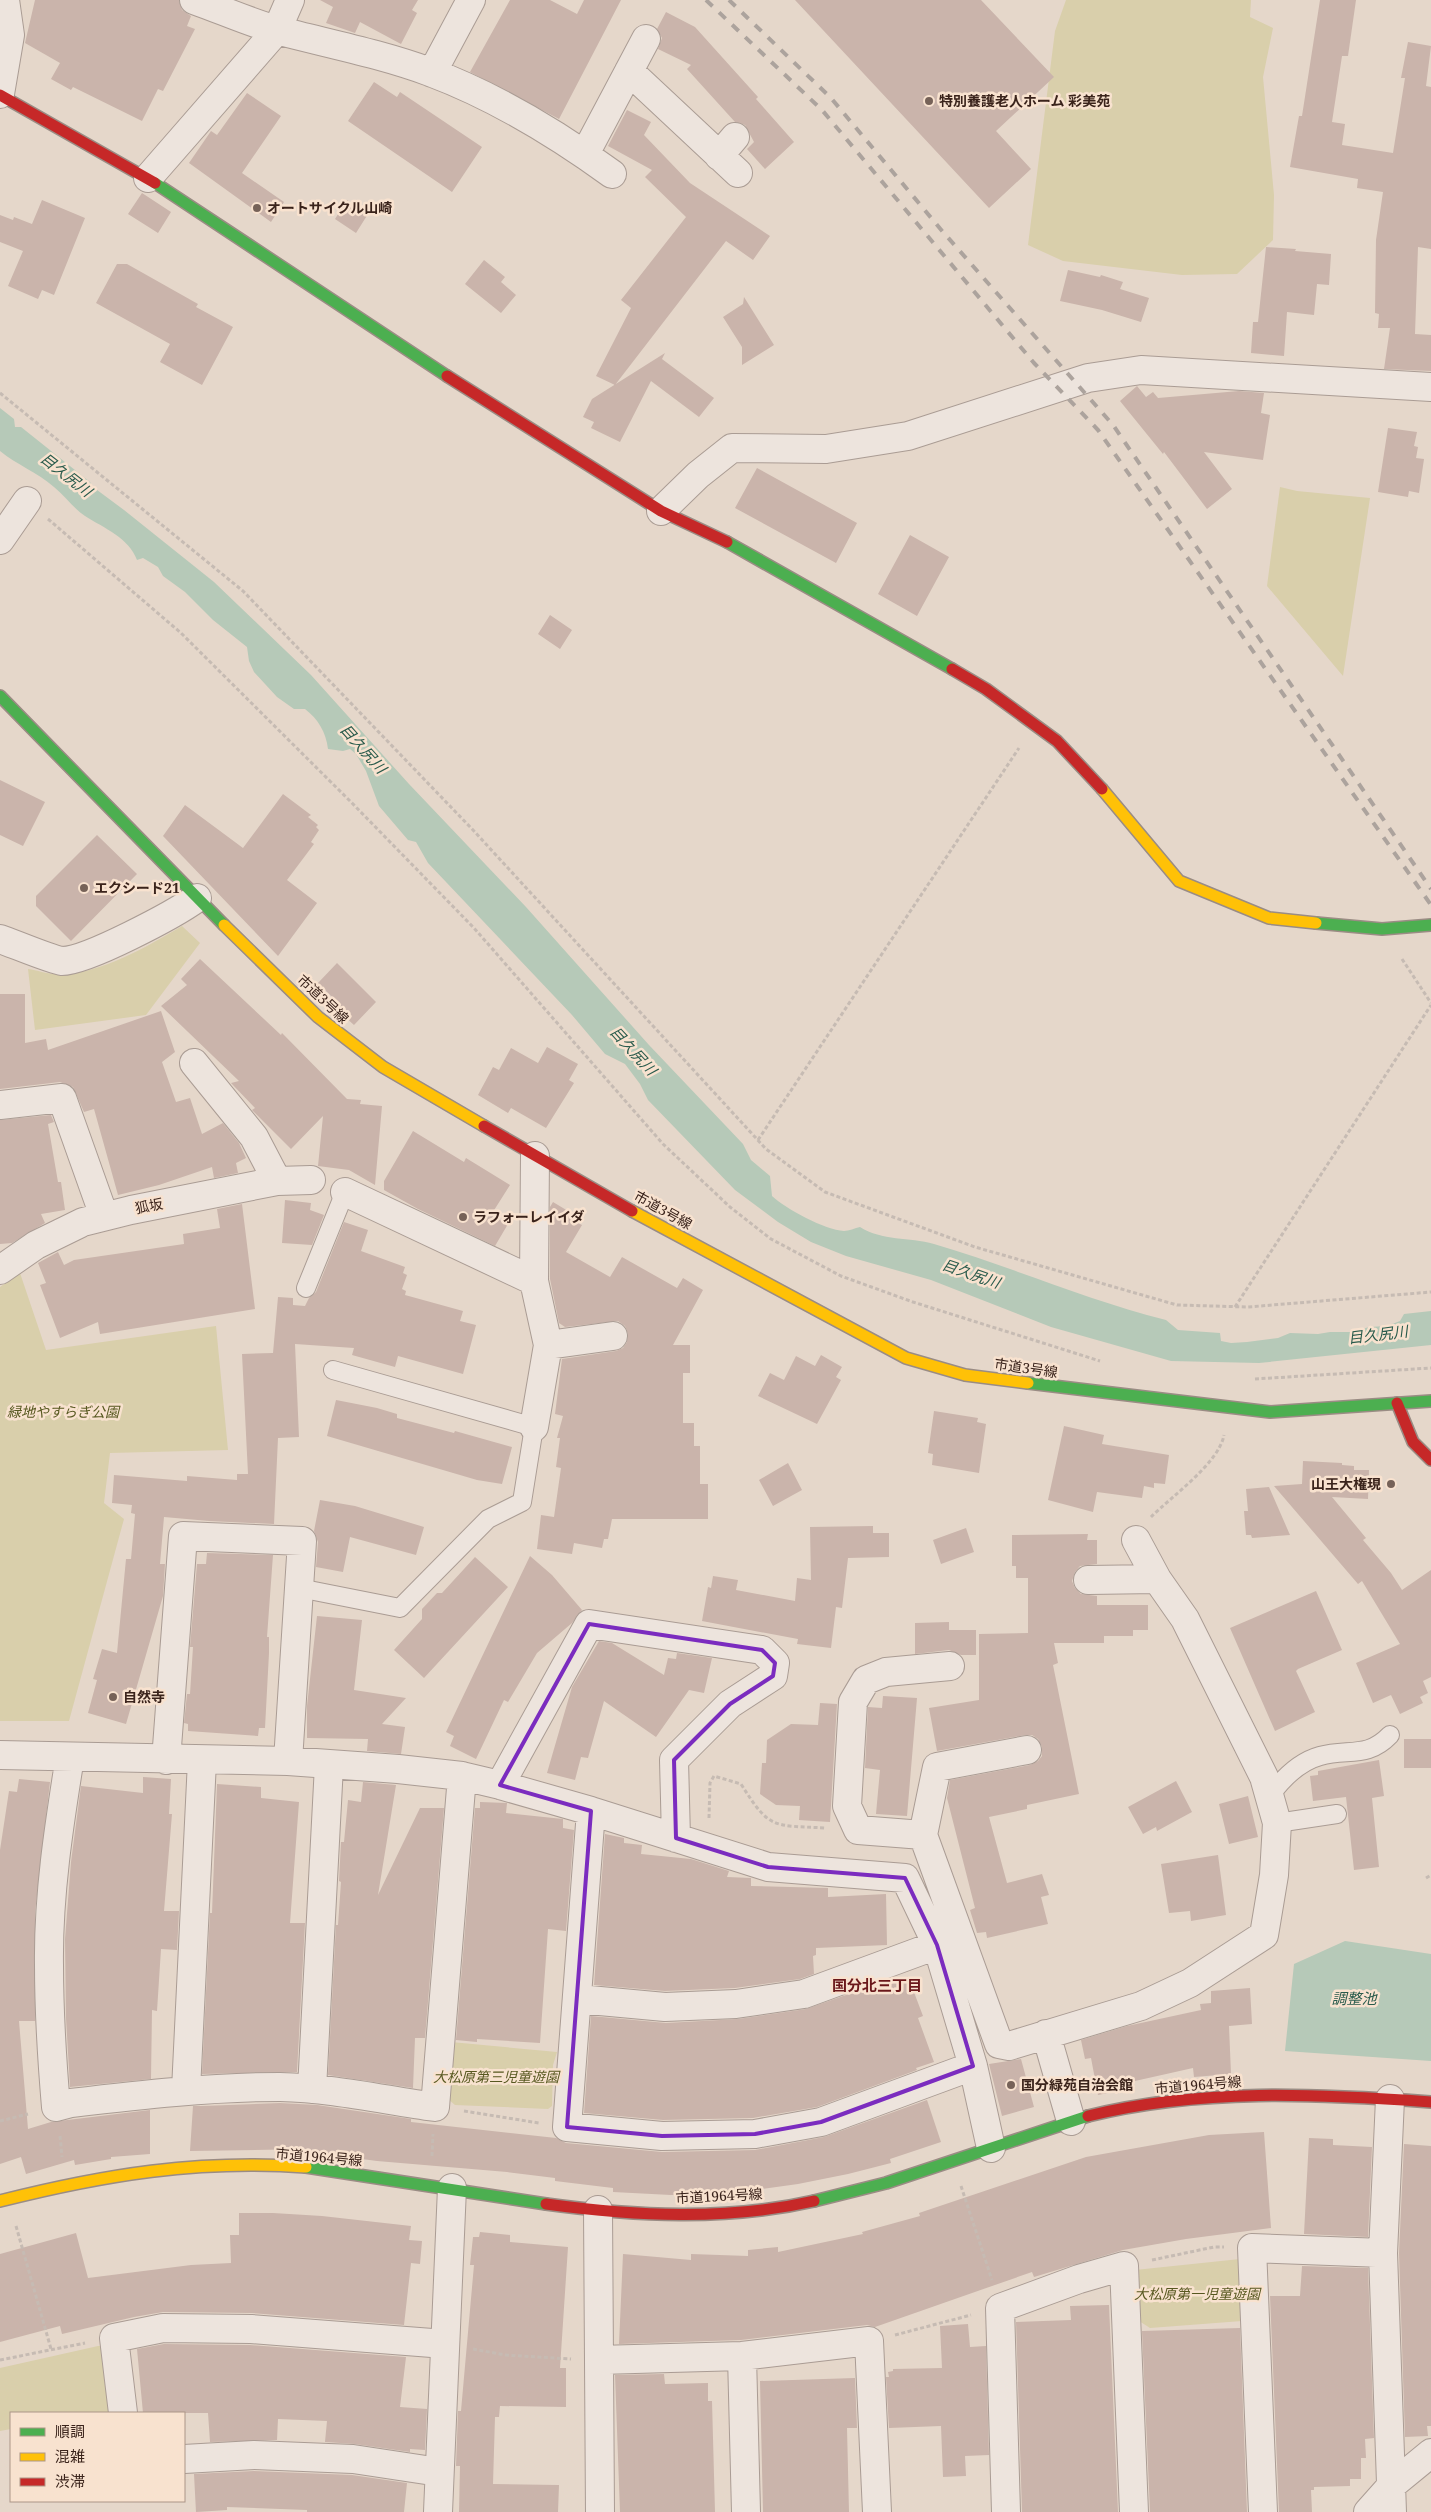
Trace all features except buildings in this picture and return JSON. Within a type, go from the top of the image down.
[{"type":"street","points":[[5,0],[10,35],[0,95],[148,178],[394,342],[661,511],[721,539],[986,689],[1057,742],[1101,788],[1179,881],[1269,918],[1382,929],[1403,929],[1431,925]]},
{"type":"street","points":[[194,0],[277,30],[396,60],[432,72],[492,100],[585,154],[612,174]]},
{"type":"street","points":[[148,178],[277,30],[290,0]]},
{"type":"street","points":[[432,72],[471,0]]},
{"type":"street","points":[[585,154],[646,39]]},
{"type":"street","points":[[629,71],[731,155]]},
{"type":"street","points":[[661,511],[698,474],[732,448],[826,449],[908,436],[1013,401],[1088,378],[1116,372],[1141,370],[1431,387]]},
{"type":"street","points":[[0,540],[28,502]]},
{"type":"street","name":"市道3号線","points":[[0,696],[196,898],[342,1038],[383,1067],[535,1156],[906,1358],[965,1375],[1270,1412],[1431,1401]]},
{"type":"street","points":[[0,939],[61,961],[95,951],[181,910],[196,898]]},
{"type":"street","points":[[194,1064],[254,1138],[277,1181]]},
{"type":"street","points":[[0,1105],[62,1098],[104,1216]]},
{"type":"street","points":[[534,1427],[548,1345],[534,1281],[535,1156]]},
{"type":"street","name":"狐坂","points":[[0,1270],[59,1233],[104,1216],[277,1181],[311,1180]]},
{"type":"street","points":[[345,1192],[534,1281]]},
{"type":"street","points":[[548,1345],[613,1336]]},
{"type":"street","points":[[1397,1403],[1413,1442],[1431,1460]]},
{"type":"street","points":[[166,1760],[183,1536],[302,1541],[288,1761]]},
{"type":"street","points":[[1027,1750],[936,1767],[923,1834],[999,2044],[1009,2046],[1141,2006],[1190,1983],[1264,1935],[1274,1875],[1276,1823],[1264,1777],[1185,1619],[1157,1579],[1136,1540]]},
{"type":"street","points":[[1088,1580],[1157,1579]]},
{"type":"street","points":[[500,1785],[589,1624],[762,1650],[775,1663],[773,1676],[730,1704],[674,1760],[676,1838]]},
{"type":"street","points":[[923,1834],[858,1830],[847,1806],[853,1702],[866,1680],[886,1672],[950,1666]]},
{"type":"street","points":[[0,1754],[166,1760],[288,1761],[462,1776],[591,1811],[768,1867],[905,1878],[938,1945],[973,2066],[990,2148]]},
{"type":"street","points":[[70,1756],[56,1838],[49,1964],[51,2042],[56,2107],[71,2103],[186,2090],[281,2087],[312,2089],[435,2107],[462,1776]]},
{"type":"street","points":[[186,2090],[202,1760]]},
{"type":"street","points":[[312,2089],[329,1765]]},
{"type":"street","points":[[591,1811],[567,2127],[662,2136],[755,2134],[821,2122],[973,2066]]},
{"type":"street","points":[[578,1998],[665,2007],[736,2004],[804,1994],[938,1945]]},
{"type":"street","points":[[1046,2034],[1071,2121]]},
{"type":"street","name":"市道1964号線","points":[[0,2201],[66,2184],[125,2173],[200,2166],[305,2167],[598,2210],[688,2214],[761,2210],[820,2201],[908,2177],[1093,2115],[1189,2098],[1311,2095],[1431,2102]]},
{"type":"street","points":[[1390,2100],[1383,2253],[1392,2512]]},
{"type":"street","points":[[438,2512],[452,2188]]},
{"type":"street","points":[[598,2210],[600,2512]]},
{"type":"street","points":[[1263,2512],[1252,2248],[1383,2253]]},
{"type":"street","points":[[1006,2512],[1000,2308],[1079,2279],[1124,2266],[1134,2512]]},
{"type":"street","points":[[122,2412],[114,2338],[163,2328],[251,2329],[445,2344]]},
{"type":"street","points":[[599,2360],[742,2356],[869,2341],[877,2512]]},
{"type":"street","points":[[742,2356],[746,2512]]},
{"type":"street","points":[[1368,2512],[1392,2485],[1431,2452]]},
{"type":"street","points":[[185,2459],[254,2455],[353,2459],[439,2472]]},
{"type":"lane","points":[[306,1288],[345,1192]]},
{"type":"lane","points":[[299,1588],[400,1608],[488,1518],[522,1502],[534,1427],[333,1370]]},
{"type":"lane","points":[[1269,1797],[1282,1778],[1320,1756],[1368,1750],[1379,1746],[1390,1735]]},
{"type":"lane","points":[[1276,1823],[1338,1814]]},
{"type":"path","points":[[0,393],[243,591],[473,830],[766,1149],[825,1192],[975,1247],[1177,1305],[1235,1307],[1431,1292]]},
{"type":"path","points":[[28,502],[181,633],[351,802],[474,928],[663,1144],[730,1207],[771,1239],[841,1276],[913,1302],[1103,1361]]},
{"type":"path","points":[[758,1140],[1034,725]]},
{"type":"path","points":[[1235,1307],[1431,1004],[1382,929]]},
{"type":"path","points":[[1249,1380],[1431,1368]]},
{"type":"path","points":[[1136,1540],[1148,1520],[1205,1466],[1222,1446],[1228,1408]]},
{"type":"path","points":[[710,1783],[714,1776],[741,1784],[759,1813],[771,1823],[858,1830]]},
{"type":"path","points":[[1426,1878],[1431,1875]]},
{"type":"path","points":[[56,2107],[63,2160]]},
{"type":"path","points":[[435,2107],[567,2127]]},
{"type":"path","points":[[869,2341],[1000,2308],[961,2184]]},
{"type":"path","points":[[15,2221],[51,2350]]},
{"type":"path","points":[[1124,2266],[1214,2247],[1252,2248]]},
{"type":"path","points":[[0,2360],[114,2338]]},
{"type":"path","points":[[445,2344],[505,2355],[599,2360]]},
{"type":"highlighted area","points":[[589,1624],[762,1650],[775,1663],[773,1676],[730,1704],[674,1760],[676,1838],[768,1867],[905,1878],[937,1945],[973,2066],[821,2122],[755,2134],[662,2136],[567,2127],[591,1811],[500,1785]]},
{"type":"green space","points":[[1066,0],[1251,0],[1250,17],[1273,28],[1263,77],[1274,195],[1273,240],[1237,274],[1182,275],[1063,261],[1028,245],[1055,31]]},
{"type":"green space","points":[[1280,487],[1297,491],[1370,498],[1343,676],[1267,586]]},
{"type":"green space","points":[[182,926],[200,943],[146,1015],[35,1030],[28,969],[55,974],[87,971],[138,951]]},
{"type":"green space","name":"緑地やすらぎ公園","points":[[20,1273],[46,1350],[216,1326],[228,1450],[110,1453],[104,1503],[124,1519],[69,1721],[0,1721],[0,1287]]},
{"type":"green space","name":"大松原第三児童遊園","points":[[451,2042],[557,2052],[553,2065],[552,2106],[548,2109],[455,2105],[448,2099]]},
{"type":"green space","name":"大松原第一児童遊園","points":[[1240,2259],[1242,2321],[1150,2328],[1136,2319],[1135,2270]]},
{"type":"green space","points":[[104,2346],[111,2412],[10,2412],[10,2429],[0,2431],[0,2368]]},
{"type":"water","name":"目久尻川","points":[[0,408],[14,419],[15,427],[21,427],[90,482],[93,487],[214,582],[311,675],[409,784],[526,907],[649,1045],[743,1144],[751,1160],[770,1176],[772,1196],[786,1207],[806,1218],[836,1230],[846,1231],[860,1227],[877,1235],[934,1244],[1107,1303],[1166,1320],[1178,1330],[1220,1333],[1221,1341],[1231,1343],[1247,1342],[1278,1338],[1290,1333],[1353,1332],[1369,1327],[1387,1326],[1400,1321],[1404,1314],[1431,1311],[1431,1345],[1259,1363],[1171,1361],[1051,1327],[931,1280],[846,1256],[811,1242],[778,1222],[735,1190],[648,1100],[640,1084],[625,1064],[605,1054],[572,1015],[428,863],[416,842],[408,840],[379,806],[366,771],[356,754],[350,749],[343,751],[328,749],[321,726],[314,717],[305,709],[294,709],[277,697],[254,672],[249,661],[247,647],[213,620],[185,592],[163,576],[158,567],[143,558],[137,560],[133,552],[122,540],[81,513],[47,482],[0,451]]},
{"type":"water","name":"調整池","points":[[1345,1941],[1431,1954],[1431,2061],[1285,2051],[1294,1964]]},
{"type":"railway","points":[[706,0],[822,110],[1034,363],[1098,430],[1431,905]]},
{"type":"railway","points":[[729,0],[831,98],[943,232],[1113,425],[1431,889]]},
{"type":"traffic: fast","points":[[155,183],[447,376]]},
{"type":"traffic: fast","points":[[727,542],[952,669]]},
{"type":"traffic: fast","points":[[0,696],[224,925]]},
{"type":"traffic: fast","points":[[1316,923],[1382,929],[1431,925]]},
{"type":"traffic: fast","points":[[1028,1383],[1270,1412],[1431,1401]]},
{"type":"traffic: fast","points":[[814,2201],[886,2183],[1088,2116]]},
{"type":"traffic: fast","points":[[306,2167],[546,2204]]},
{"type":"traffic: slow","points":[[1102,789],[1179,881],[1269,918],[1316,923]]},
{"type":"traffic: slow","points":[[224,925],[318,1017],[383,1067],[484,1126]]},
{"type":"traffic: slow","points":[[632,1211],[906,1358],[965,1375],[1028,1383]]},
{"type":"traffic: slow","points":[[0,2201],[76,2184],[152,2171],[228,2165],[306,2167]]},
{"type":"traffic: jam","points":[[0,95],[155,183]]},
{"type":"traffic: jam","points":[[447,376],[661,511],[727,542]]},
{"type":"traffic: jam","points":[[952,669],[986,689],[1057,741],[1102,789]]},
{"type":"traffic: jam","points":[[484,1126],[632,1211]]},
{"type":"traffic: jam","points":[[1397,1403],[1413,1442],[1431,1460]]},
{"type":"traffic: jam","points":[[1088,2116],[1130,2107],[1216,2097],[1302,2096],[1431,2102]]},
{"type":"traffic: jam","points":[[546,2204],[647,2214],[714,2214],[748,2212],[814,2201]]},
{"type":"place","name":"特別養護老人ホーム 彩美苑","points":[[929,101]]},
{"type":"place","name":"オートサイクル山崎","points":[[257,208]]},
{"type":"place","name":"エクシード21","points":[[84,888]]},
{"type":"place","name":"ラフォーレイイダ","points":[[463,1217]]},
{"type":"place","name":"山王大権現","points":[[1391,1484]]},
{"type":"place","name":"自然寺","points":[[113,1697]]},
{"type":"place","name":"国分緑苑自治会館","points":[[1011,2085]]},
{"type":"district","name":"国分北三丁目","points":[[877,1986]]}]
